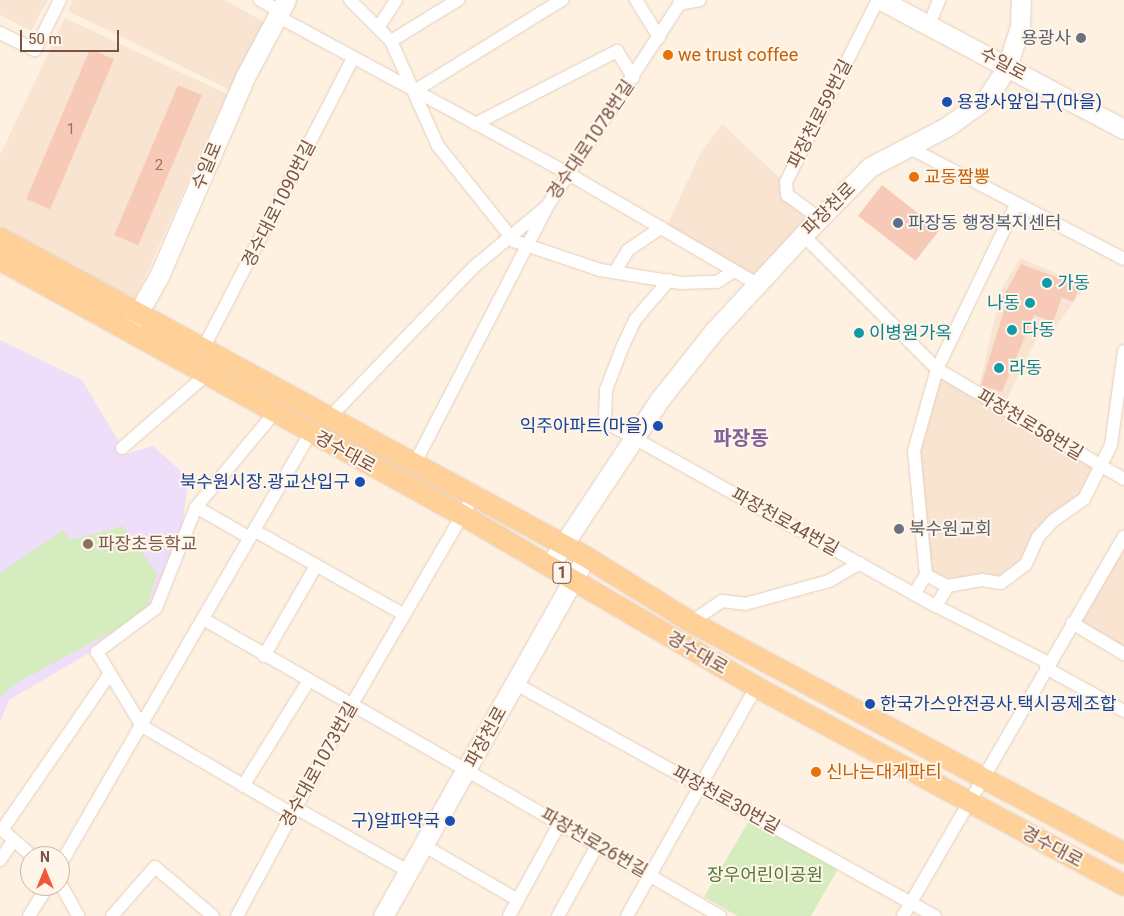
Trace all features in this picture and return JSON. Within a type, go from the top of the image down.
[{"type":"main road","name":"경수대로","points":[[0,238],[586,557],[690,622],[1124,853]]},
{"type":"main road","name":"경수대로","points":[[0,260],[310,433],[462,515],[756,687],[1124,885]]},
{"type":"street","points":[[0,32],[35,50],[60,0]]},
{"type":"street","points":[[260,0],[281,9],[353,58],[416,90],[567,173],[759,285]]},
{"type":"street","points":[[350,0],[391,41],[416,90],[438,146],[509,235],[529,247],[574,264],[669,280],[717,282],[734,271]]},
{"type":"street","points":[[378,28],[396,0]]},
{"type":"street","points":[[391,41],[458,0]]},
{"type":"street","points":[[416,90],[562,0]]},
{"type":"street","points":[[636,0],[659,37]]},
{"type":"street","points":[[681,2],[700,0]]},
{"type":"street","name":"수일로","points":[[880,0],[1124,129]]},
{"type":"street","name":"파장천로59번길","points":[[819,218],[787,196],[786,182],[880,0]]},
{"type":"street","points":[[929,25],[939,0]]},
{"type":"street","name":"파장천로","points":[[549,566],[634,437],[714,330],[759,285],[819,218],[870,167],[908,147],[987,98],[1008,67],[1020,26],[1021,0]]},
{"type":"street","name":"경수대로1078번길","points":[[414,463],[529,247],[548,205],[567,173],[633,77],[681,2]]},
{"type":"street","name":"수일로","points":[[128,332],[281,9]]},
{"type":"street","points":[[475,124],[618,51],[633,77]]},
{"type":"street","name":"경수대로1090번길","points":[[203,349],[353,58]]},
{"type":"street","points":[[908,147],[1124,259]]},
{"type":"street","points":[[914,594],[926,575],[914,451],[937,369],[1017,203]]},
{"type":"street","name":"경수대로","points":[[329,418],[509,235],[548,205]]},
{"type":"street","points":[[616,270],[628,250],[661,228]]},
{"type":"street","name":"파장천로58번길","points":[[803,235],[937,369],[1102,468],[1124,479]]},
{"type":"street","points":[[634,437],[605,422],[606,390],[635,320],[669,280]]},
{"type":"street","points":[[926,575],[948,586],[982,580],[1001,583],[1026,564],[1038,537],[1054,520],[1084,499],[1102,468],[1111,445],[1124,351]]},
{"type":"street","points":[[122,448],[207,374]]},
{"type":"street","points":[[275,412],[196,507],[156,608],[97,652],[142,726],[243,786],[293,810],[408,871]]},
{"type":"street","points":[[70,848],[205,620],[310,433]]},
{"type":"street","name":"파장천로44번길","points":[[634,437],[914,594],[1048,666],[1124,711]]},
{"type":"street","name":"경수대로1073번길","points":[[237,916],[352,704],[474,495]]},
{"type":"street","points":[[196,507],[316,566],[403,614]]},
{"type":"street","points":[[903,916],[1072,623],[1124,537]]},
{"type":"street","name":"파장천로","points":[[383,916],[468,770],[586,557]]},
{"type":"street","name":"경수대로","points":[[690,622],[722,601],[745,604],[829,581],[860,564]]},
{"type":"street","points":[[264,656],[316,566]]},
{"type":"street","points":[[936,606],[948,586]]},
{"type":"street","name":"파장천로26번길","points":[[205,620],[308,682],[352,704],[598,844],[650,875],[700,911],[720,916]]},
{"type":"street","points":[[1072,623],[1124,654]]},
{"type":"street","points":[[21,846],[1,829],[109,674]]},
{"type":"street","points":[[243,786],[308,682]]},
{"type":"street","name":"파장천로30번길","points":[[516,684],[935,916]]},
{"type":"street","points":[[628,916],[756,687]]},
{"type":"street","points":[[509,916],[560,823]]},
{"type":"street","points":[[0,860],[14,840]]},
{"type":"street","points":[[558,916],[598,844]]},
{"type":"street","points":[[423,845],[518,900]]},
{"type":"street","points":[[112,916],[154,867],[214,916]]},
{"type":"street","points":[[29,916],[42,896]]},
{"type":"street","points":[[67,896],[78,916]]},
{"type":"shaded area","points":[[0,0],[48,0],[31,31],[0,15]]},
{"type":"shaded area","points":[[73,0],[225,0],[266,23],[230,90],[68,11]]},
{"type":"shaded area","points":[[65,18],[227,94],[134,302],[0,226],[0,155]]},
{"type":"shaded area","points":[[722,124],[780,178],[811,219],[757,280],[666,228],[699,156]]},
{"type":"shaded area","points":[[1020,258],[1086,286],[1058,323],[1040,332],[1004,405],[978,392],[1001,290]]},
{"type":"shaded area","name":"파장초등학교","points":[[0,340],[82,380],[126,454],[153,446],[189,478],[182,526],[153,606],[96,649],[9,700],[0,722]]},
{"type":"shaded area","points":[[938,374],[1098,470],[1083,498],[1001,579],[949,582],[928,572],[917,451]]},
{"type":"shaded area","points":[[1124,548],[1124,649],[1079,619]]},
{"type":"green space","points":[[123,526],[157,574],[145,614],[20,681],[0,697],[0,573],[63,530],[70,540]]},
{"type":"green space","name":"장우어린이공원","points":[[750,819],[838,869],[811,916],[737,916],[704,897]]},
{"type":"building","points":[[90,49],[114,59],[50,209],[26,199]]},
{"type":"building","points":[[178,85],[202,95],[138,245],[114,235]]},
{"type":"building","name":"파장동 행정복지센터","points":[[882,185],[940,230],[916,261],[858,216]]},
{"type":"building","points":[[1021,264],[1080,286],[1073,302],[1062,297],[1053,322],[1034,315],[1002,392],[981,385],[1006,304],[1000,302]]},
{"type":"place","name":"용광사","points":[[1081,38]]},
{"type":"place","name":"we trust coffee","points":[[668,55]]},
{"type":"place","name":"용광사앞입구(마을)","points":[[947,102]]},
{"type":"place","name":"교동짬뽕","points":[[914,177]]},
{"type":"place","name":"파장동 행정복지센터","points":[[898,223]]},
{"type":"place","name":"가동","points":[[1047,283]]},
{"type":"place","name":"나동","points":[[1030,303]]},
{"type":"place","name":"다동","points":[[1012,330]]},
{"type":"place","name":"이병원가옥","points":[[859,333]]},
{"type":"place","name":"라동","points":[[999,368]]},
{"type":"place","name":"익주아파트(마을)","points":[[658,426]]},
{"type":"place","name":"북수원시장.광교산입구","points":[[360,482]]},
{"type":"place","name":"북수원교회","points":[[899,529]]},
{"type":"place","name":"파장초등학교","points":[[88,544]]},
{"type":"place","name":"한국가스안전공사.택시공제조합","points":[[870,704]]},
{"type":"place","name":"신나는대게파티","points":[[816,772]]},
{"type":"place","name":"구)알파약국","points":[[450,821]]},
{"type":"district","name":"파장동","points":[[741,438]]}]
